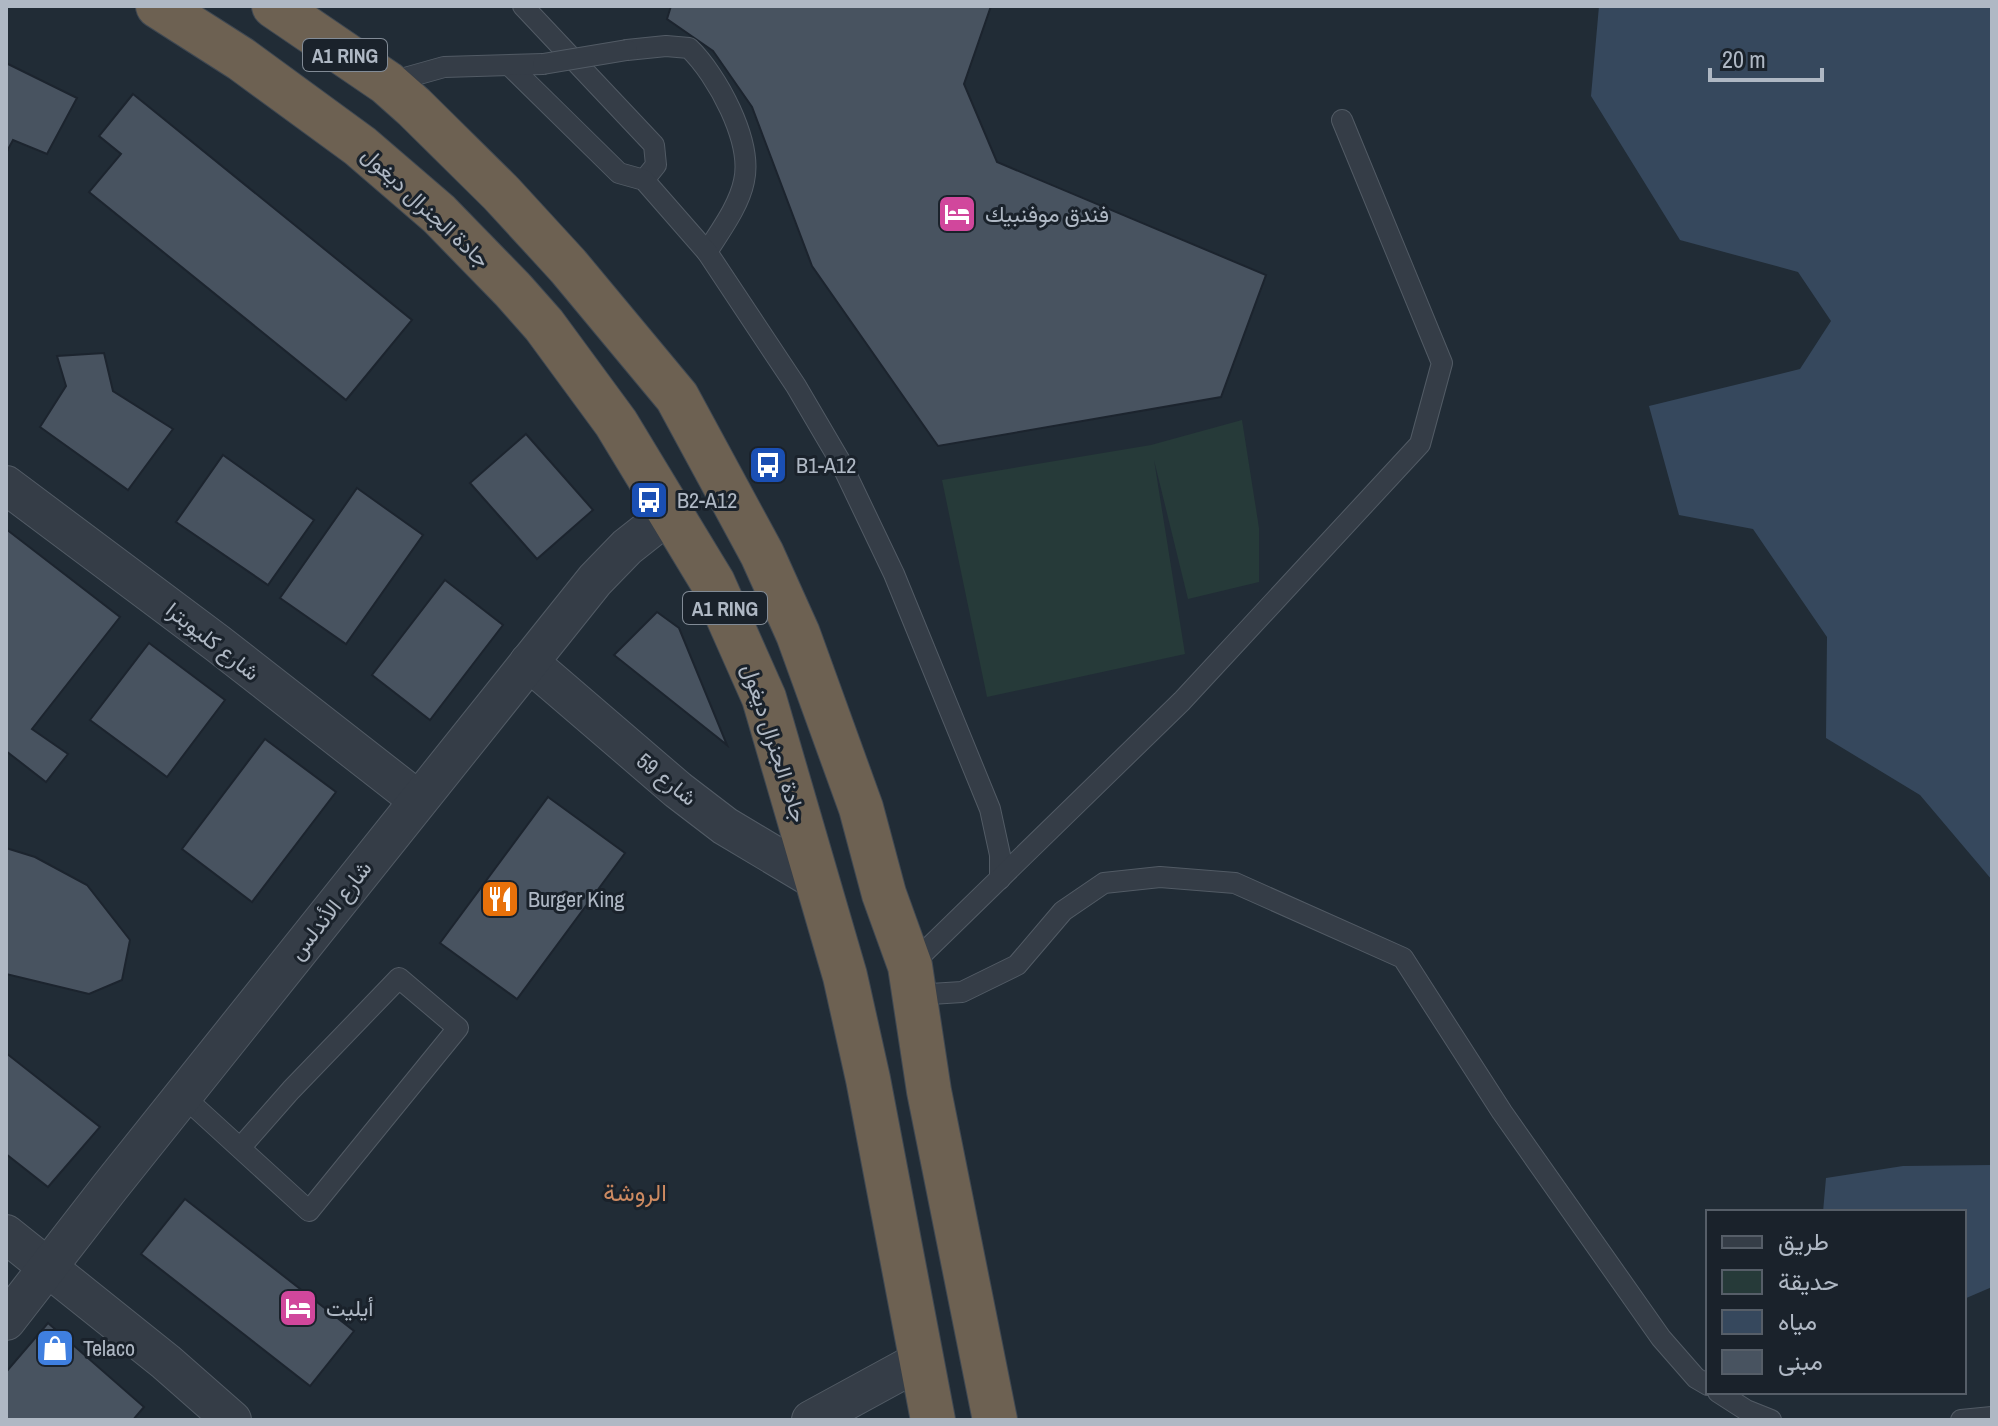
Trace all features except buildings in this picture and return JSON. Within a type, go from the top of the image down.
[{"type":"highway","name":"جادة الجنرال ديغول","points":[[158,6],[241,59],[348,137],[439,214],[544,325],[616,423],[713,583],[764,698],[845,976],[865,1064],[933,1420]]},
{"type":"highway","name":"A1 RING","points":[[274,6],[387,83],[501,193],[568,266],[677,397],[762,554],[798,634],[861,808],[912,981],[929,1091],[995,1420]]},
{"type":"street","name":"شارع كليوبترا","points":[[6,485],[217,643],[418,800]]},
{"type":"street","name":"شارع الأندلس","points":[[6,1321],[595,580],[627,547],[670,513]]},
{"type":"street","name":"شارع 59","points":[[529,662],[678,790],[725,826],[817,881]]},
{"type":"street","points":[[6,1234],[166,1362],[232,1420]]},
{"type":"street","points":[[811,1420],[921,1360]]},
{"type":"lane","points":[[523,6],[654,145],[656,165],[644,180]]},
{"type":"lane","points":[[387,83],[444,67],[543,64],[627,50],[666,46],[689,48],[704,63],[724,98],[746,160],[744,183],[728,219],[707,252]]},
{"type":"lane","points":[[510,66],[619,173],[644,180],[707,252],[811,411],[840,461],[894,574],[990,809],[1000,855],[1000,879]]},
{"type":"lane","points":[[1342,120],[1442,363],[1420,444],[1182,701],[1000,879],[912,981],[962,992],[1017,965],[1063,911],[1104,883],[1160,877],[1235,883],[1403,958],[1502,1112],[1652,1326],[1696,1378],[1706,1384]]},
{"type":"lane","points":[[183,1096],[309,1211],[458,1028],[399,978],[240,1148]]},
{"type":"lane","points":[[1721,1394],[1746,1410],[1771,1420]]},
{"type":"lane","points":[[1961,1420],[1992,1417]]},
{"type":"green space","points":[[1242,420],[1259,528],[1259,582],[1188,599],[1154,460],[1185,654],[987,697],[942,480],[1151,445]]},
{"type":"water","points":[[1599,6],[1992,6],[1992,880],[1920,795],[1826,738],[1827,637],[1753,529],[1679,515],[1649,406],[1800,369],[1831,321],[1798,272],[1680,240],[1591,96]]},
{"type":"water","points":[[1992,1165],[1992,1287],[1966,1298],[1966,1210],[1823,1210],[1826,1178],[1903,1166]]},
{"type":"place","name":"فندق موفنبيك","points":[[957,214]]},
{"type":"place","name":"B1-A12","points":[[768,465]]},
{"type":"place","name":"B2-A12","points":[[649,500]]},
{"type":"place","name":"Burger King","points":[[500,899]]},
{"type":"place","name":"أيليت","points":[[298,1308]]},
{"type":"place","name":"Telaco","points":[[55,1348]]},
{"type":"district","name":"الروشة","points":[[635,1192]]}]
